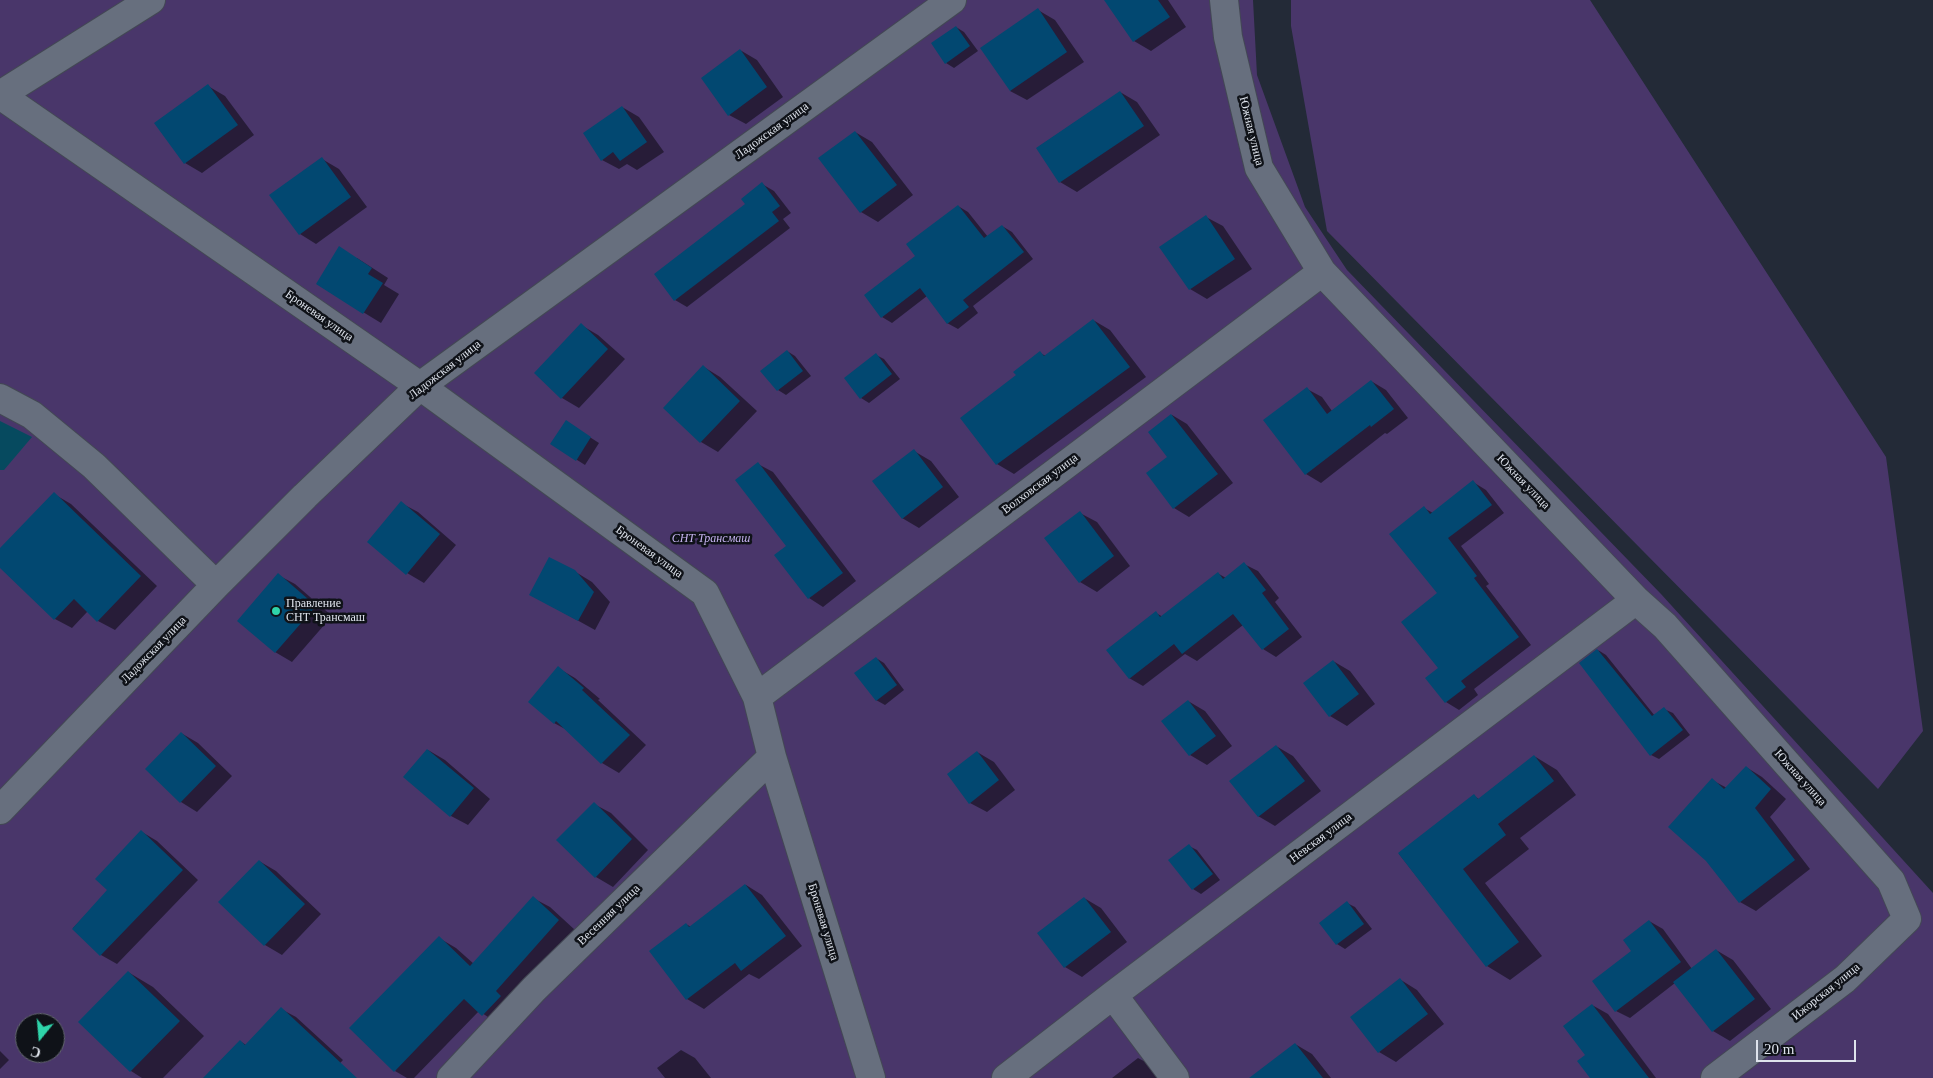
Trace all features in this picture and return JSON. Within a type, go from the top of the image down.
[{"type":"street","name":"Броневая улица","points":[[151,0],[0,95],[420,386],[705,593],[757,697],[772,757],[871,1078]]},
{"type":"street","name":"Ладожская улица","points":[[0,810],[216,585],[305,496],[420,386],[952,0]]},
{"type":"street","name":"Южная улица","points":[[1224,0],[1228,37],[1259,168],[1322,272],[1636,600],[1665,626],[1891,880],[1907,919]]},
{"type":"street","name":"Волховская улица","points":[[757,697],[1322,272]]},
{"type":"street","points":[[0,398],[32,415],[94,466],[216,585]]},
{"type":"street","name":"Невская улица","points":[[1006,1078],[1636,600]]},
{"type":"street","name":"Весенняя улица","points":[[451,1078],[534,989],[772,757]]},
{"type":"street","name":"Ижорская улица","points":[[1715,1078],[1844,980],[1907,919]]},
{"type":"street","points":[[1113,995],[1175,1078]]},
{"type":"green space","name":"СНТ Трансмаш","points":[[0,0],[1253,0],[1257,75],[1305,207],[1347,270],[1661,594],[1933,893],[1933,1078],[0,1078]]},
{"type":"green space","points":[[1291,0],[1590,0],[1886,457],[1923,731],[1878,789],[1327,231],[1291,26]]},
{"type":"water","points":[[0,421],[32,437],[4,470],[0,470]]},
{"type":"building","points":[[1104,0],[1158,0],[1170,17],[1133,42]]},
{"type":"building","points":[[1038,8],[1067,52],[1010,91],[980,48]]},
{"type":"building","points":[[956,26],[970,46],[945,64],[931,43]]},
{"type":"building","points":[[740,49],[767,87],[728,116],[701,78]]},
{"type":"building","points":[[208,84],[238,125],[184,164],[154,123]]},
{"type":"building","points":[[1120,91],[1144,126],[1059,183],[1036,148]]},
{"type":"building","points":[[622,106],[647,142],[620,161],[613,152],[601,161],[583,133]]},
{"type":"building","points":[[855,131],[897,185],[860,213],[818,158]]},
{"type":"building","points":[[322,157],[351,197],[299,235],[269,195]]},
{"type":"building","points":[[762,182],[780,206],[772,212],[779,221],[674,301],[654,274],[745,204],[741,199]]},
{"type":"building","points":[[958,205],[984,238],[1002,225],[1024,252],[963,300],[969,307],[947,324],[920,288],[881,318],[864,295],[915,256],[906,244]]},
{"type":"building","points":[[1206,215],[1235,259],[1189,290],[1159,247]]},
{"type":"building","points":[[339,246],[372,268],[368,274],[383,283],[363,314],[316,284]]},
{"type":"building","points":[[1093,319],[1130,367],[996,465],[960,418],[1016,375],[1013,372],[1040,351],[1044,356]]},
{"type":"building","points":[[581,323],[608,349],[561,399],[534,373]]},
{"type":"building","points":[[787,350],[803,371],[777,391],[760,371]]},
{"type":"building","points":[[876,353],[892,374],[860,399],[844,378]]},
{"type":"building","points":[[703,365],[740,401],[700,443],[663,408]]},
{"type":"building","points":[[1371,380],[1394,409],[1305,475],[1263,420],[1307,387],[1327,414]]},
{"type":"building","points":[[1171,414],[1218,474],[1173,509],[1146,473],[1167,457],[1148,432]]},
{"type":"building","points":[[566,420],[591,437],[576,461],[550,444]]},
{"type":"building","points":[[914,449],[943,487],[902,519],[872,481]]},
{"type":"building","points":[[758,462],[843,573],[808,599],[774,555],[786,546],[735,480]]},
{"type":"building","points":[[1473,480],[1492,505],[1448,538],[1477,576],[1474,578],[1519,637],[1461,681],[1466,687],[1445,703],[1425,678],[1438,668],[1401,622],[1437,593],[1389,534],[1424,506],[1430,514]]},
{"type":"building","points":[[54,492],[141,576],[97,622],[74,599],[54,620],[0,568],[0,548]]},
{"type":"building","points":[[401,501],[440,534],[406,575],[367,542]]},
{"type":"building","points":[[1080,511],[1114,556],[1079,583],[1044,538]]},
{"type":"building","points":[[549,557],[575,570],[594,592],[578,621],[529,595]]},
{"type":"building","points":[[1244,562],[1266,590],[1262,593],[1289,629],[1262,650],[1233,614],[1182,654],[1174,644],[1129,679],[1106,650],[1156,611],[1160,617],[1218,572],[1223,579]]},
{"type":"building","points":[[278,573],[316,606],[275,653],[237,621]]},
{"type":"building","points":[[1597,649],[1652,716],[1664,707],[1683,730],[1650,756],[1579,663]]},
{"type":"building","points":[[876,657],[897,685],[876,701],[854,673]]},
{"type":"building","points":[[1333,660],[1359,694],[1329,717],[1303,683]]},
{"type":"building","points":[[558,666],[584,688],[582,690],[630,735],[601,764],[556,721],[554,724],[528,702]]},
{"type":"building","points":[[1188,700],[1216,736],[1189,756],[1161,721]]},
{"type":"building","points":[[181,732],[216,766],[180,803],[145,769]]},
{"type":"building","points":[[1276,745],[1305,781],[1258,817],[1229,781]]},
{"type":"building","points":[[427,749],[474,788],[450,817],[403,777]]},
{"type":"building","points":[[977,751],[999,780],[969,804],[947,774]]},
{"type":"building","points":[[1534,755],[1554,781],[1498,824],[1506,835],[1463,869],[1519,942],[1486,967],[1398,853],[1474,794],[1478,799]]},
{"type":"building","points":[[1746,766],[1771,789],[1755,808],[1795,860],[1739,903],[1706,861],[1668,827],[1712,778],[1724,789]]},
{"type":"building","points":[[594,802],[632,839],[595,878],[556,840]]},
{"type":"building","points":[[141,830],[183,870],[100,956],[72,929],[107,890],[95,879]]},
{"type":"building","points":[[1189,844],[1213,874],[1192,890],[1168,860]]},
{"type":"building","points":[[259,860],[305,904],[264,946],[218,902]]},
{"type":"building","points":[[745,884],[786,936],[741,971],[735,963],[686,1000],[649,951],[686,923],[689,927]]},
{"type":"building","points":[[533,896],[559,920],[496,991],[501,996],[482,1016],[464,999],[394,1072],[349,1028],[439,936],[470,966]]},
{"type":"building","points":[[1084,897],[1111,932],[1064,968],[1037,933]]},
{"type":"building","points":[[1347,901],[1364,924],[1336,945],[1319,923]]},
{"type":"building","points":[[1649,920],[1681,962],[1615,1012],[1592,981],[1631,951],[1623,940]]},
{"type":"building","points":[[1716,949],[1755,999],[1712,1032],[1673,982]]},
{"type":"building","points":[[128,971],[180,1021],[130,1072],[78,1022]]},
{"type":"building","points":[[1400,978],[1428,1014],[1378,1053],[1350,1017]]},
{"type":"building","points":[[1592,1004],[1649,1078],[1590,1078],[1577,1061],[1585,1055],[1563,1026]]},
{"type":"building","points":[[281,1007],[357,1078],[203,1078],[240,1040],[245,1045]]},
{"type":"building","points":[[1295,1043],[1323,1078],[1249,1078]]},
{"type":"place","name":"Правление СНТ Трансмаш","points":[[276,611]]}]
